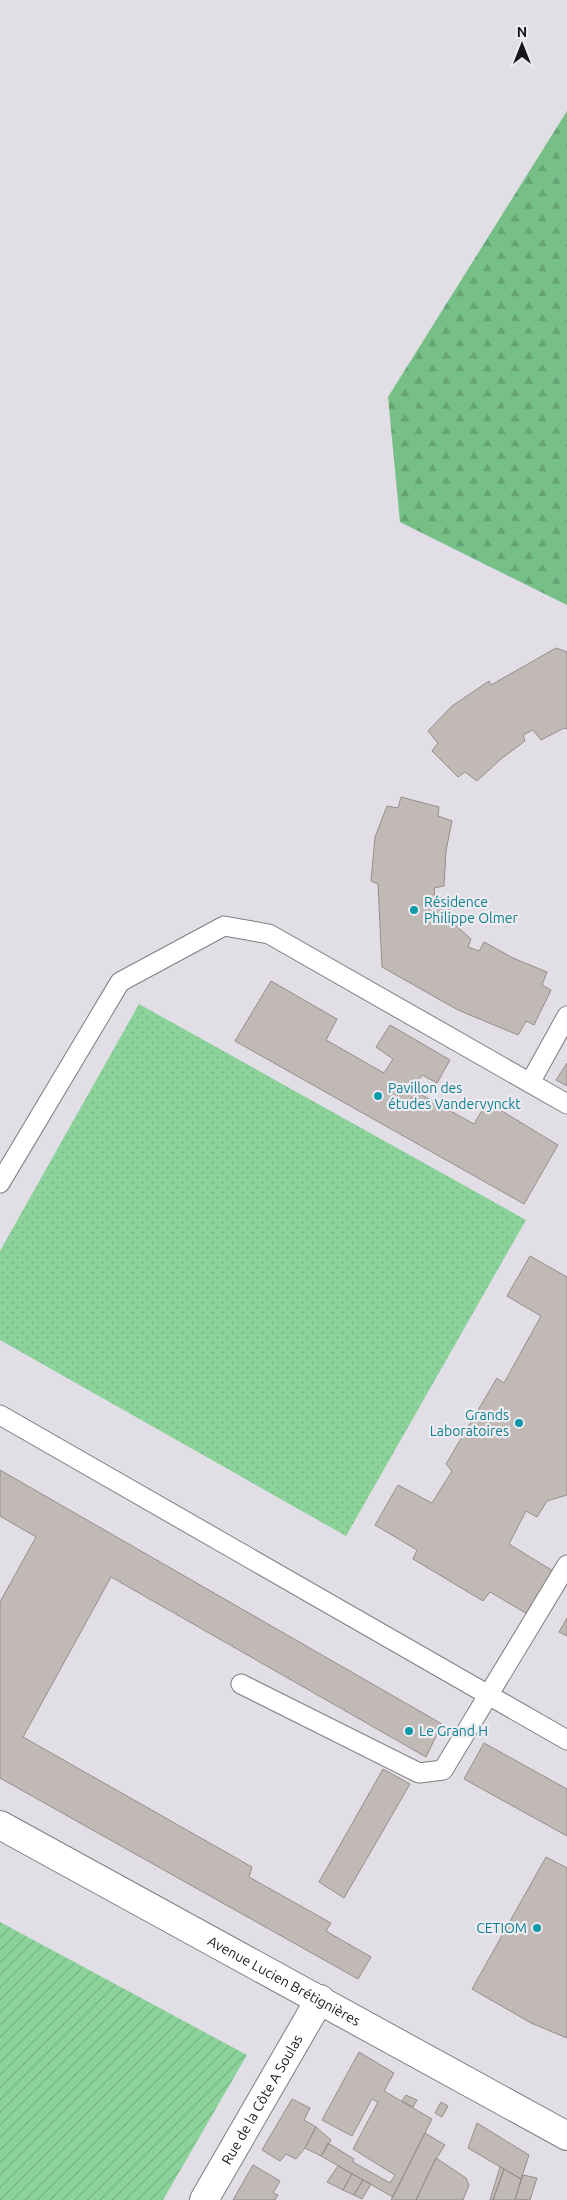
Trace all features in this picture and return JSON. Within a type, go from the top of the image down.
[{"type":"street","name":"Avenue Lucien Brétignières","points":[[0,1825],[567,2136]]},
{"type":"street","name":"Rue de la Côte A Soulas","points":[[204,2200],[320,1999]]},
{"type":"lane","points":[[0,1183],[120,982],[224,926],[269,934],[531,1081],[567,1104]]},
{"type":"lane","points":[[531,1081],[567,1016]]},
{"type":"lane","points":[[0,1415],[567,1740]]},
{"type":"lane","points":[[241,1684],[418,1773],[443,1770],[567,1565]]},
{"type":"green space","points":[[567,111],[567,605],[400,522],[388,397]]},
{"type":"green space","points":[[139,1004],[526,1220],[346,1536],[0,1340],[0,1251]]},
{"type":"green space","points":[[0,1922],[247,2055],[163,2200],[0,2200]]},
{"type":"building","points":[[556,648],[567,652],[567,729],[564,728],[541,740],[533,730],[523,735],[525,741],[501,759],[477,781],[465,772],[458,777],[432,751],[438,743],[428,731],[452,706],[489,681],[491,685]]},
{"type":"building","name":"Résidence Philippe Olmer","points":[[401,797],[439,807],[438,816],[452,821],[446,851],[444,886],[434,888],[435,897],[448,898],[451,921],[471,939],[468,947],[479,951],[484,942],[513,958],[547,972],[542,985],[551,990],[534,1025],[526,1021],[518,1035],[458,1010],[382,967],[378,884],[371,881],[375,837],[387,806],[398,808]]},
{"type":"building","name":"Pavillon des études Vandervynckt","points":[[271,981],[337,1019],[326,1040],[384,1073],[393,1059],[376,1047],[390,1025],[450,1060],[437,1083],[422,1075],[413,1090],[474,1124],[487,1102],[558,1145],[524,1204],[235,1041]]},
{"type":"building","points":[[567,1063],[567,1086],[556,1080]]},
{"type":"building","name":"Grands Laboratoires","points":[[530,1256],[567,1277],[567,1495],[547,1501],[537,1517],[526,1511],[509,1544],[553,1571],[529,1615],[490,1592],[483,1601],[413,1559],[417,1550],[375,1525],[398,1485],[432,1503],[452,1471],[446,1464],[497,1378],[504,1383],[541,1316],[507,1296]]},
{"type":"building","name":"Le Grand H","points":[[0,1470],[442,1724],[426,1757],[111,1577],[23,1737],[252,1867],[249,1877],[331,1923],[326,1931],[371,1957],[358,1979],[0,1778],[0,1602],[36,1537],[0,1516]]},
{"type":"building","points":[[567,1618],[567,1636],[559,1632]]},
{"type":"building","points":[[484,1743],[567,1789],[567,1836],[464,1779]]},
{"type":"building","points":[[383,1769],[410,1784],[344,1898],[319,1882]]},
{"type":"building","name":"CETIOM","points":[[546,1857],[567,1868],[567,2038],[531,2023],[472,1989]]},
{"type":"building","points":[[359,2052],[394,2073],[384,2091],[432,2119],[393,2197],[321,2156],[328,2143],[354,2159],[353,2162],[390,2183],[395,2175],[353,2149],[378,2102],[372,2099],[352,2136],[322,2120]]},
{"type":"building","points":[[406,2095],[417,2100],[413,2107],[402,2101]]},
{"type":"building","points":[[292,2099],[310,2108],[304,2120],[316,2127],[305,2148],[296,2159],[286,2154],[280,2161],[262,2150]]},
{"type":"building","points":[[441,2102],[448,2106],[442,2117],[435,2113]]},
{"type":"building","points":[[477,2123],[529,2155],[521,2179],[468,2148]]},
{"type":"building","points":[[316,2127],[331,2140],[321,2156],[305,2148]]},
{"type":"building","points":[[425,2133],[445,2145],[434,2162],[416,2200],[391,2200]]},
{"type":"building","points":[[436,2158],[466,2178],[469,2185],[463,2200],[416,2200]]},
{"type":"building","points":[[253,2165],[280,2181],[273,2193],[278,2195],[275,2200],[233,2200]]},
{"type":"building","points":[[338,2166],[352,2174],[343,2190],[327,2182]]},
{"type":"building","points":[[500,2167],[504,2169],[493,2200],[490,2200]]},
{"type":"building","points":[[504,2169],[521,2179],[515,2200],[493,2200]]},
{"type":"building","points":[[352,2174],[363,2180],[354,2195],[343,2190]]},
{"type":"building","points":[[523,2175],[537,2178],[530,2200],[515,2199]]},
{"type":"building","points":[[363,2180],[371,2184],[362,2199],[354,2195]]},
{"type":"place","name":"Résidence Philippe Olmer","points":[[414,910]]},
{"type":"place","name":"Pavillon des études Vandervynckt","points":[[378,1096]]},
{"type":"place","name":"Grands Laboratoires","points":[[519,1423]]},
{"type":"place","name":"Le Grand H","points":[[409,1731]]},
{"type":"place","name":"CETIOM","points":[[537,1928]]}]
